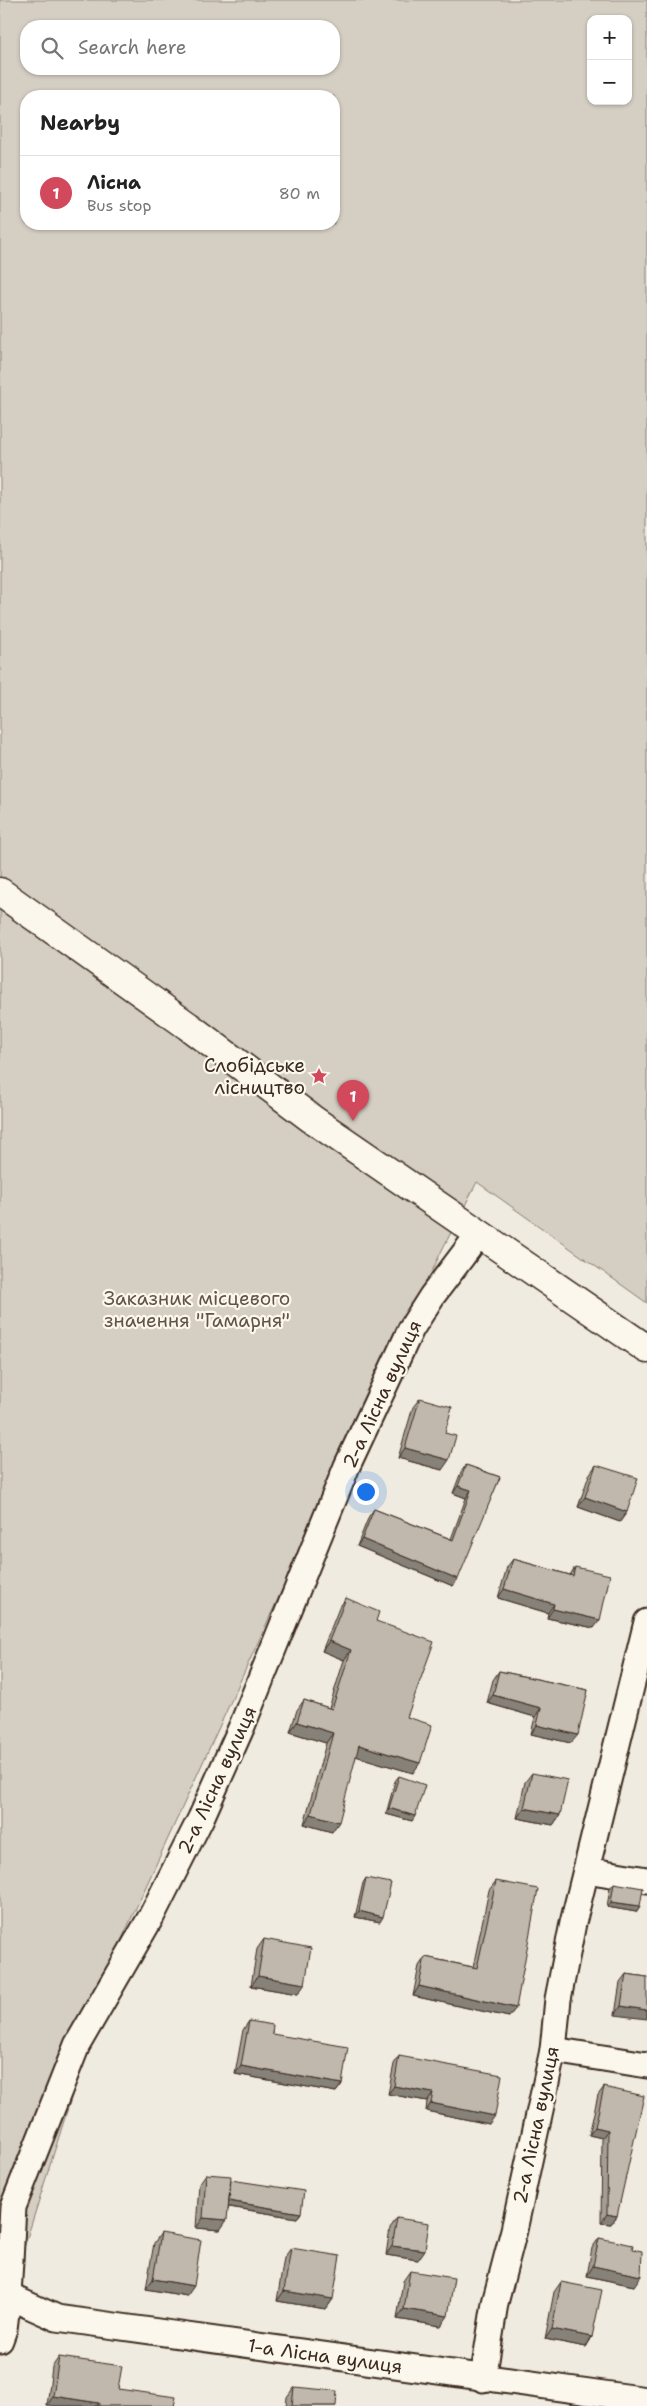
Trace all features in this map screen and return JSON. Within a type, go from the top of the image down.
[{"type":"street","points":[[0,892],[188,1026],[312,1119],[647,1349]]},
{"type":"street","name":"2-а Лісна вулиця","points":[[0,2340],[4,2328],[8,2296],[13,2207],[77,2045],[151,1916],[201,1818],[246,1718],[347,1466],[411,1329],[432,1296],[479,1234]]},
{"type":"street","name":"2-а Лісна вулиця","points":[[483,2379],[495,2303],[514,2230],[553,2050],[558,1999],[586,1870],[647,1622]]},
{"type":"street","points":[[586,1870],[647,1880]]},
{"type":"street","points":[[553,2050],[647,2066]]},
{"type":"street","name":"1-а Лісна вулиця","points":[[8,2296],[57,2318],[483,2379],[647,2400]]},
{"type":"green space","name":"Заказник місцевого значення \"Гамарня\"","points":[[0,0],[647,0],[647,1303],[477,1182],[443,1248],[282,1590],[120,1943],[0,2324]]},
{"type":"building","points":[[420,1398],[452,1407],[445,1433],[456,1436],[449,1460],[405,1448]]},
{"type":"building","points":[[466,1465],[500,1477],[458,1579],[362,1539],[374,1509],[453,1540],[471,1490],[458,1486]]},
{"type":"building","points":[[596,1465],[638,1478],[627,1512],[585,1497]]},
{"type":"building","points":[[513,1559],[573,1576],[575,1567],[610,1575],[600,1620],[553,1609],[554,1604],[504,1589]]},
{"type":"building","points":[[346,1598],[379,1612],[376,1621],[434,1642],[407,1717],[432,1725],[420,1763],[359,1745],[339,1822],[311,1814],[333,1733],[297,1722],[304,1700],[332,1709],[351,1650],[329,1641]]},
{"type":"building","points":[[499,1671],[588,1690],[578,1735],[537,1725],[541,1708],[493,1695]]},
{"type":"building","points":[[532,1773],[568,1780],[560,1815],[524,1808]]},
{"type":"building","points":[[399,1776],[425,1785],[415,1816],[389,1808]]},
{"type":"building","points":[[366,1878],[391,1883],[383,1917],[359,1911]]},
{"type":"building","points":[[496,1881],[538,1889],[516,2008],[419,1986],[425,1957],[477,1968]]},
{"type":"building","points":[[614,1883],[643,1888],[640,1906],[611,1902]]},
{"type":"building","points":[[264,1939],[311,1948],[305,1984],[258,1976]]},
{"type":"building","points":[[626,1974],[647,1977],[647,2010],[621,2006]]},
{"type":"building","points":[[249,2021],[273,2025],[272,2034],[348,2047],[342,2084],[241,2066]]},
{"type":"building","points":[[399,2056],[502,2075],[495,2116],[431,2103],[433,2093],[394,2086]]},
{"type":"building","points":[[604,2087],[644,2096],[617,2216],[607,2214],[608,2130],[595,2127]]},
{"type":"building","points":[[206,2174],[231,2176],[227,2220],[203,2218]]},
{"type":"building","points":[[231,2180],[304,2191],[301,2213],[229,2201]]},
{"type":"building","points":[[397,2218],[429,2223],[425,2250],[392,2246]]},
{"type":"building","points":[[161,2233],[201,2240],[194,2286],[153,2279]]},
{"type":"building","points":[[599,2238],[633,2245],[632,2249],[642,2251],[641,2276],[593,2266]]},
{"type":"building","points":[[291,2248],[340,2256],[333,2299],[284,2291]]},
{"type":"building","points":[[410,2271],[454,2278],[448,2316],[404,2309]]},
{"type":"building","points":[[561,2282],[602,2290],[592,2337],[552,2329]]},
{"type":"building","points":[[59,2357],[122,2366],[118,2389],[176,2397],[174,2406],[99,2406],[99,2403],[53,2396]]},
{"type":"building","points":[[294,2387],[337,2391],[336,2406],[292,2406]]},
{"type":"place","name":"Слобідське лісництво","points":[[319,1076]]},
{"type":"place","name":"Лісна","points":[[353,1121]]}]
